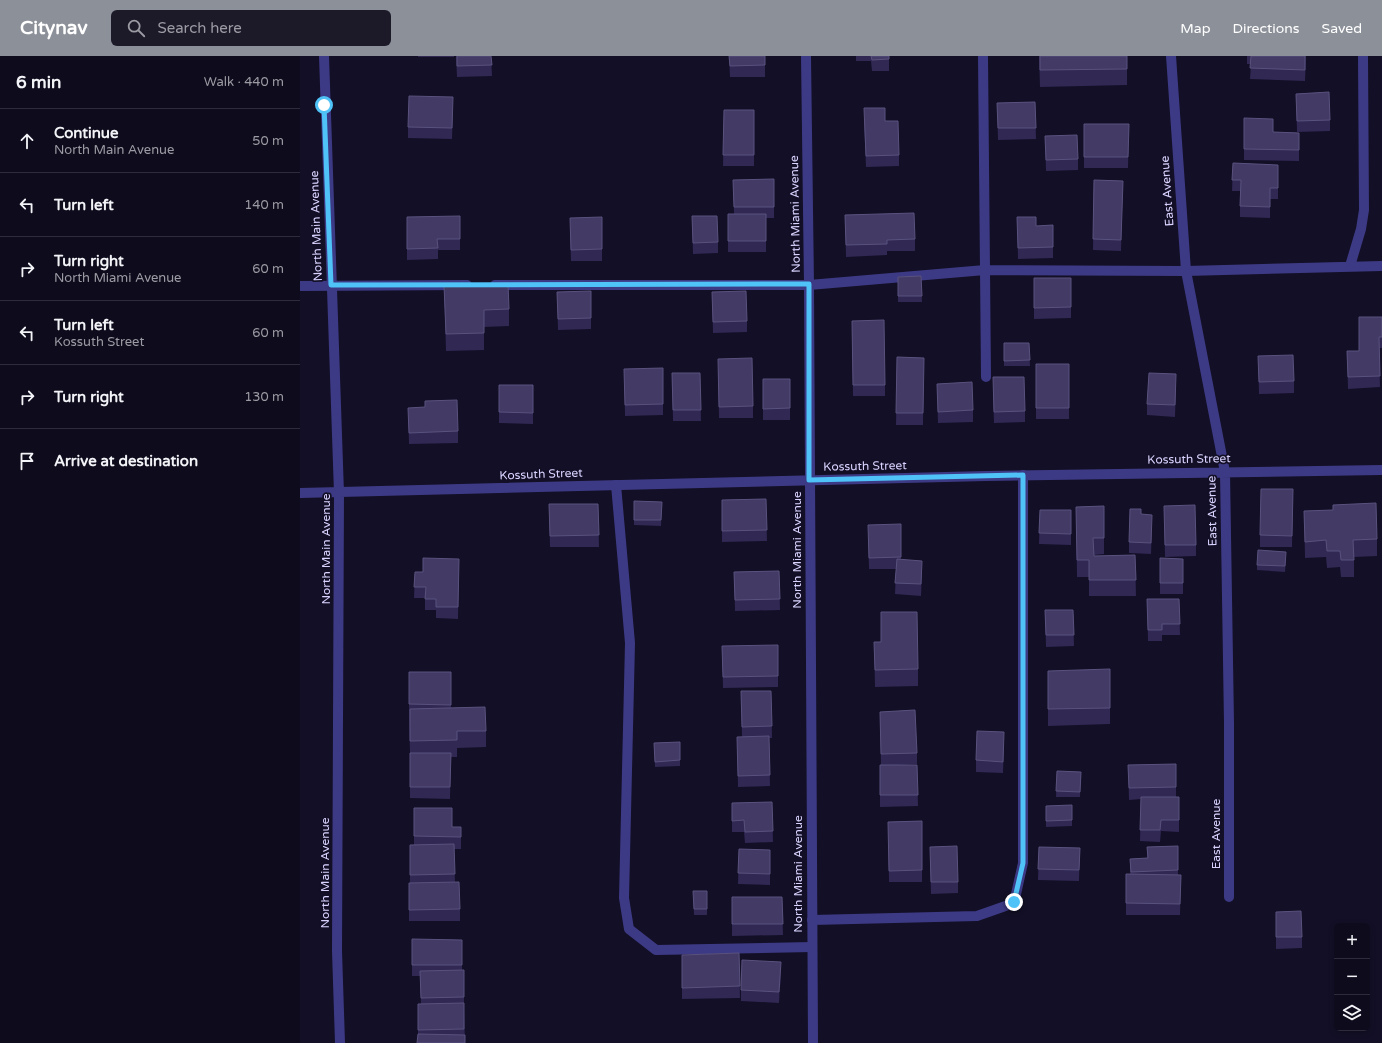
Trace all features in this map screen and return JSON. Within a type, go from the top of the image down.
[{"type":"street","name":"North Main Avenue","points":[[324,56],[339,493],[337,951],[340,1043]]},
{"type":"street","name":"North Miami Avenue","points":[[806,56],[809,284],[812,1043]]},
{"type":"street","points":[[983,56],[986,378]]},
{"type":"street","name":"East Avenue","points":[[1171,56],[1186,270],[1225,472],[1229,723],[1229,897]]},
{"type":"street","points":[[1350,266],[1361,229],[1364,210],[1363,56]]},
{"type":"street","points":[[300,286],[809,284],[985,270],[1186,270],[1382,266]]},
{"type":"street","name":"Kossuth Street","points":[[300,493],[1023,475],[1382,470]]},
{"type":"street","points":[[812,920],[977,916],[1014,902],[1023,863],[1023,475]]},
{"type":"street","points":[[616,485],[630,643],[624,898],[629,929],[656,950],[812,947]]},
{"type":"building","points":[[457,56],[491,56],[492,65],[457,66]]},
{"type":"building","points":[[729,56],[765,56],[765,65],[730,66]]},
{"type":"building","points":[[871,56],[889,56],[889,59],[872,60]]},
{"type":"building","points":[[1040,56],[1127,56],[1127,69],[1040,70]]},
{"type":"building","points":[[1251,56],[1305,56],[1305,70],[1250,68]]},
{"type":"building","points":[[1329,92],[1330,120],[1297,121],[1296,94]]},
{"type":"building","points":[[409,96],[453,97],[452,128],[408,127]]},
{"type":"building","points":[[1035,102],[1036,128],[998,128],[997,103]]},
{"type":"building","points":[[864,108],[885,108],[885,121],[898,121],[899,155],[866,156]]},
{"type":"building","points":[[724,110],[754,110],[754,155],[723,155]]},
{"type":"building","points":[[1244,118],[1273,119],[1273,132],[1299,133],[1299,150],[1244,149]]},
{"type":"building","points":[[1084,124],[1129,124],[1128,157],[1084,157]]},
{"type":"building","points":[[1077,135],[1078,159],[1046,160],[1045,136]]},
{"type":"building","points":[[1233,163],[1278,165],[1278,188],[1270,188],[1270,207],[1240,206],[1241,180],[1232,180]]},
{"type":"building","points":[[774,179],[774,207],[734,207],[733,180]]},
{"type":"building","points":[[1094,180],[1123,181],[1121,240],[1093,239]]},
{"type":"building","points":[[914,213],[915,239],[887,240],[887,244],[846,245],[845,215]]},
{"type":"building","points":[[728,214],[766,214],[766,241],[728,241]]},
{"type":"building","points":[[460,216],[460,239],[437,239],[438,248],[407,249],[407,217]]},
{"type":"building","points":[[692,216],[717,216],[718,242],[693,243]]},
{"type":"building","points":[[602,217],[602,249],[571,250],[570,218]]},
{"type":"building","points":[[1017,217],[1036,217],[1036,226],[1053,225],[1053,247],[1018,248]]},
{"type":"building","points":[[921,276],[922,296],[898,296],[898,277]]},
{"type":"building","points":[[1034,278],[1071,278],[1071,307],[1034,308]]},
{"type":"building","points":[[508,283],[509,309],[484,310],[484,333],[446,334],[444,285]]},
{"type":"building","points":[[591,291],[591,318],[558,319],[557,292]]},
{"type":"building","points":[[746,291],[747,321],[713,322],[712,292]]},
{"type":"building","points":[[1359,317],[1382,317],[1382,337],[1379,337],[1380,376],[1348,377],[1347,351],[1359,351]]},
{"type":"building","points":[[884,320],[885,385],[853,385],[852,321]]},
{"type":"building","points":[[1004,343],[1029,343],[1030,360],[1004,361]]},
{"type":"building","points":[[1293,355],[1294,381],[1259,382],[1258,356]]},
{"type":"building","points":[[897,357],[924,358],[923,413],[896,413]]},
{"type":"building","points":[[752,358],[753,406],[719,407],[718,359]]},
{"type":"building","points":[[1036,364],[1069,364],[1069,408],[1036,408]]},
{"type":"building","points":[[663,368],[663,404],[625,405],[624,369]]},
{"type":"building","points":[[672,373],[700,373],[701,410],[673,410]]},
{"type":"building","points":[[1149,373],[1176,374],[1175,405],[1147,404]]},
{"type":"building","points":[[993,377],[1024,377],[1025,411],[994,412]]},
{"type":"building","points":[[763,379],[790,379],[790,408],[763,409]]},
{"type":"building","points":[[972,382],[973,410],[938,412],[937,384]]},
{"type":"building","points":[[499,385],[533,385],[533,413],[499,412]]},
{"type":"building","points":[[457,400],[458,431],[409,433],[408,408],[425,407],[425,401]]},
{"type":"building","points":[[1261,489],[1293,489],[1292,536],[1260,535]]},
{"type":"building","points":[[766,499],[767,530],[722,531],[722,500]]},
{"type":"building","points":[[634,501],[662,502],[661,520],[634,520]]},
{"type":"building","points":[[1376,503],[1377,539],[1353,540],[1354,560],[1341,560],[1340,551],[1327,551],[1326,540],[1305,542],[1304,511],[1333,510],[1333,505]]},
{"type":"building","points":[[549,504],[598,504],[599,535],[550,536]]},
{"type":"building","points":[[1195,505],[1196,545],[1165,545],[1164,506]]},
{"type":"building","points":[[1104,506],[1104,538],[1093,538],[1094,556],[1135,555],[1136,580],[1089,580],[1089,560],[1077,560],[1076,507]]},
{"type":"building","points":[[1130,509],[1141,509],[1141,514],[1152,515],[1151,543],[1129,542]]},
{"type":"building","points":[[1040,510],[1071,510],[1071,534],[1039,533]]},
{"type":"building","points":[[901,524],[901,557],[869,558],[868,525]]},
{"type":"building","points":[[1258,550],[1286,552],[1285,566],[1257,565]]},
{"type":"building","points":[[423,558],[459,559],[458,607],[436,607],[436,599],[425,599],[426,587],[414,587],[415,572],[423,572]]},
{"type":"building","points":[[1160,558],[1183,559],[1183,583],[1160,583]]},
{"type":"building","points":[[897,559],[922,561],[921,584],[895,583]]},
{"type":"building","points":[[779,571],[780,599],[735,600],[734,572]]},
{"type":"building","points":[[1147,599],[1179,599],[1180,624],[1162,624],[1162,630],[1148,630]]},
{"type":"building","points":[[1045,610],[1073,610],[1074,635],[1046,635]]},
{"type":"building","points":[[881,612],[917,612],[918,669],[875,670],[874,642],[881,642]]},
{"type":"building","points":[[778,645],[778,676],[723,677],[722,646]]},
{"type":"building","points":[[1110,669],[1110,708],[1048,709],[1048,671]]},
{"type":"building","points":[[409,672],[451,672],[451,705],[409,704]]},
{"type":"building","points":[[741,691],[771,691],[772,726],[742,727]]},
{"type":"building","points":[[485,707],[486,731],[457,731],[457,740],[410,741],[410,709]]},
{"type":"building","points":[[915,710],[917,753],[881,754],[880,712]]},
{"type":"building","points":[[977,731],[1004,732],[1003,762],[976,760]]},
{"type":"building","points":[[769,736],[770,775],[738,776],[737,737]]},
{"type":"building","points":[[680,742],[680,760],[655,762],[654,743]]},
{"type":"building","points":[[410,753],[451,753],[450,787],[410,787]]},
{"type":"building","points":[[1176,764],[1176,787],[1129,788],[1128,765]]},
{"type":"building","points":[[880,765],[917,765],[918,795],[880,795]]},
{"type":"building","points":[[1057,771],[1081,772],[1080,792],[1056,791]]},
{"type":"building","points":[[1141,797],[1179,797],[1179,820],[1161,820],[1160,830],[1140,830]]},
{"type":"building","points":[[772,802],[773,831],[745,832],[744,820],[732,821],[732,803]]},
{"type":"building","points":[[1072,805],[1072,820],[1046,821],[1046,806]]},
{"type":"building","points":[[414,808],[452,808],[452,827],[461,827],[461,837],[414,836]]},
{"type":"building","points":[[922,821],[922,870],[889,871],[888,822]]},
{"type":"building","points":[[454,844],[455,874],[410,875],[410,845]]},
{"type":"building","points":[[957,846],[958,882],[931,882],[930,847]]},
{"type":"building","points":[[1178,846],[1178,870],[1131,872],[1130,859],[1148,858],[1147,847]]},
{"type":"building","points":[[1039,847],[1080,848],[1079,870],[1038,869]]},
{"type":"building","points":[[739,849],[770,850],[770,874],[738,873]]},
{"type":"building","points":[[1126,874],[1181,875],[1180,904],[1126,903]]},
{"type":"building","points":[[459,882],[460,909],[409,910],[409,883]]},
{"type":"building","points":[[693,891],[707,891],[707,909],[694,909]]},
{"type":"building","points":[[732,897],[782,897],[783,924],[732,924]]},
{"type":"building","points":[[1301,911],[1302,937],[1276,937],[1276,912]]},
{"type":"building","points":[[412,939],[462,940],[462,965],[412,965]]},
{"type":"building","points":[[739,953],[740,986],[682,988],[682,955]]},
{"type":"building","points":[[742,960],[781,962],[779,992],[741,990]]},
{"type":"building","points":[[464,970],[464,997],[421,998],[420,971]]},
{"type":"building","points":[[464,1003],[464,1029],[418,1030],[418,1004]]},
{"type":"building","points":[[418,1034],[465,1035],[465,1043],[417,1043]]},
{"type":"route","points":[[324,105],[331,285],[809,284],[809,480],[1023,475],[1023,863],[1014,902]]}]
